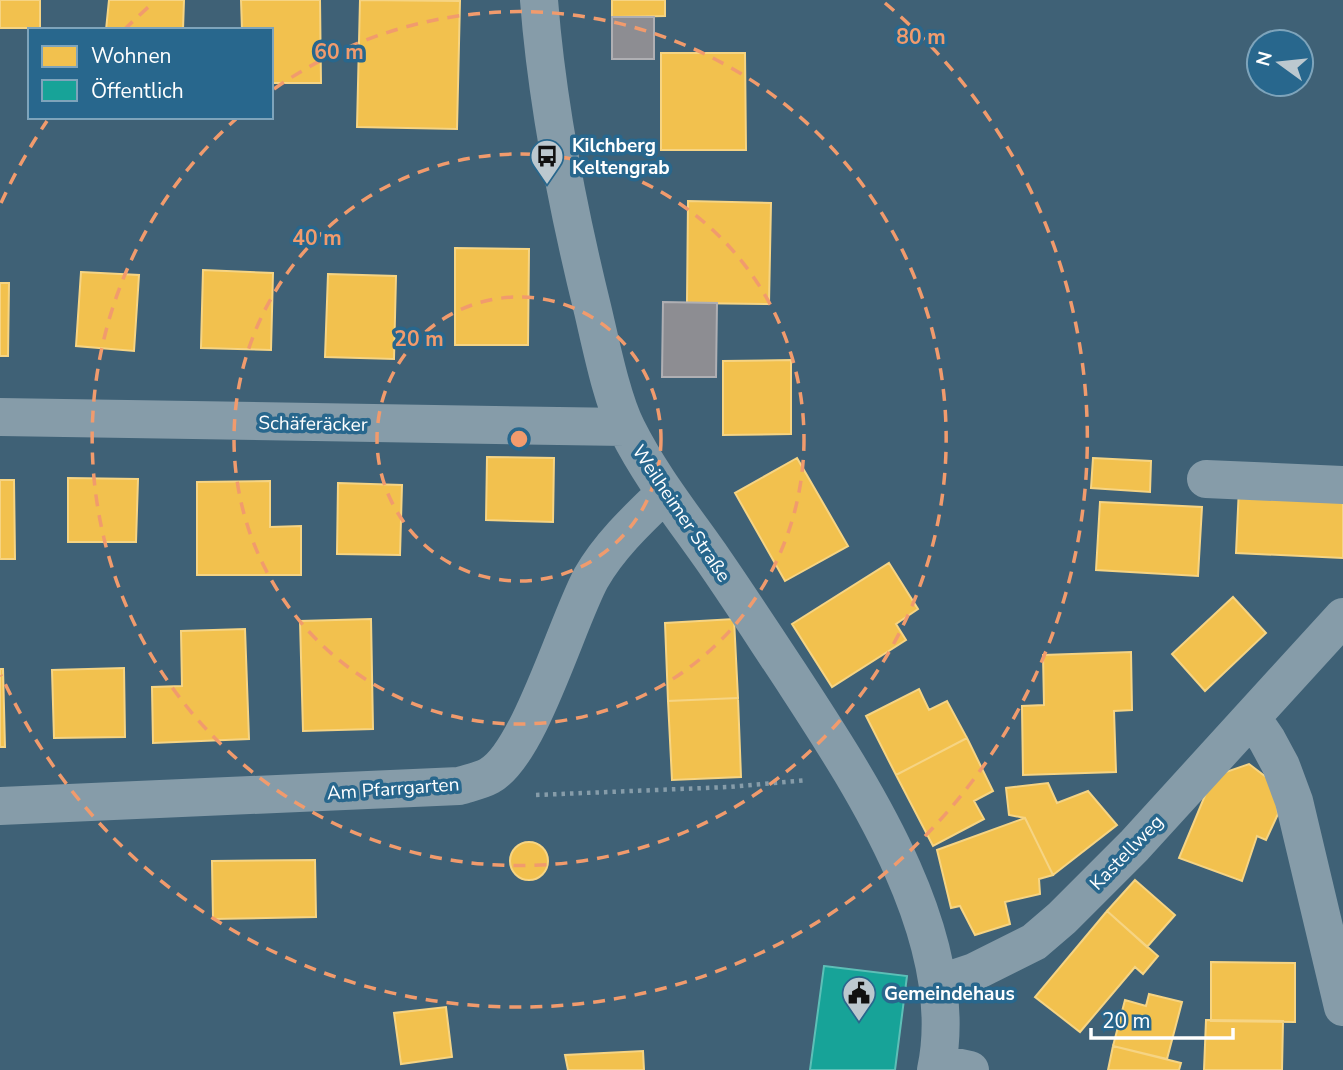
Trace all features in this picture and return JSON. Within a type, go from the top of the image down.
[{"type":"street","name":"Weilheimer Straße","points":[[539,0],[549,84],[583,270],[625,427],[665,493],[722,573],[854,777],[907,879],[929,939],[938,985]]},
{"type":"street","name":"Schäferäcker","points":[[0,417],[625,427]]},
{"type":"street","points":[[1206,479],[1343,485]]},
{"type":"street","name":"Am Pfarrgarten","points":[[0,806],[459,786],[491,775],[518,746],[592,577],[611,548],[665,493]]},
{"type":"street","name":"Kastellweg","points":[[938,985],[974,972],[1034,942],[1062,918],[1134,846],[1343,617]]},
{"type":"street","points":[[1252,718],[1268,740],[1294,801],[1343,1007]]},
{"type":"street","points":[[938,985],[948,1068]]},
{"type":"path","points":[[491,775],[532,796],[728,787],[854,777]]},
{"type":"building: Wohnen","points":[[0,0],[40,0],[40,28],[0,28]]},
{"type":"building: Wohnen","points":[[109,0],[184,0],[183,28],[106,28]]},
{"type":"building: Wohnen","points":[[241,0],[320,0],[321,83],[273,83],[273,28],[242,28]]},
{"type":"building: Wohnen","points":[[360,0],[460,1],[457,129],[357,127]]},
{"type":"building: Wohnen","points":[[612,0],[665,0],[665,16],[612,17]]},
{"type":"building: Wohnen","points":[[661,53],[745,53],[746,150],[661,150]]},
{"type":"building: Wohnen","points":[[688,201],[771,203],[769,304],[687,303]]},
{"type":"building: Wohnen","points":[[455,248],[529,249],[528,345],[455,345]]},
{"type":"building: Wohnen","points":[[203,270],[273,273],[271,350],[201,348]]},
{"type":"building: Wohnen","points":[[81,272],[139,275],[134,351],[76,346]]},
{"type":"building: Wohnen","points":[[328,274],[396,276],[394,359],[325,357]]},
{"type":"building: Wohnen","points":[[0,283],[9,283],[8,356],[0,356]]},
{"type":"building: Wohnen","points":[[791,360],[791,434],[723,435],[723,361]]},
{"type":"building: Wohnen","points":[[487,457],[554,458],[553,522],[486,520]]},
{"type":"building: Wohnen","points":[[797,458],[848,546],[785,581],[735,493]]},
{"type":"building: Wohnen","points":[[1093,458],[1151,461],[1150,492],[1091,488]]},
{"type":"building: Wohnen","points":[[68,478],[138,479],[136,542],[68,542]]},
{"type":"building: Wohnen","points":[[0,480],[14,480],[15,559],[0,559]]},
{"type":"building: Wohnen","points":[[270,481],[270,527],[301,526],[301,575],[197,575],[197,482]]},
{"type":"building: Wohnen","points":[[338,483],[402,485],[400,555],[337,554]]},
{"type":"building: Wohnen","points":[[1239,487],[1343,491],[1343,558],[1236,553]]},
{"type":"building: Wohnen","points":[[1100,502],[1202,507],[1198,576],[1096,570]]},
{"type":"building: Wohnen","points":[[889,563],[918,609],[896,624],[906,640],[832,687],[792,624]]},
{"type":"building: Wohnen","points":[[1233,597],[1266,633],[1205,691],[1172,654]]},
{"type":"building: Wohnen","points":[[371,619],[373,729],[303,731],[300,621]]},
{"type":"building: Wohnen","points":[[734,619],[738,698],[668,701],[665,623]]},
{"type":"building: Wohnen","points":[[245,629],[249,739],[153,743],[152,687],[182,686],[181,631]]},
{"type":"building: Wohnen","points":[[1131,652],[1132,710],[1114,711],[1116,772],[1023,775],[1022,706],[1044,705],[1043,655]]},
{"type":"building: Wohnen","points":[[124,668],[125,737],[54,738],[52,670]]},
{"type":"building: Wohnen","points":[[0,669],[3,669],[5,747],[0,747]]},
{"type":"building: Wohnen","points":[[919,689],[929,710],[947,701],[967,738],[896,775],[866,716]]},
{"type":"building: Wohnen","points":[[738,698],[741,777],[672,780],[668,701]]},
{"type":"building: Wohnen","points":[[967,738],[993,791],[974,801],[984,819],[933,846],[896,775]]},
{"type":"building: Wohnen","points":[[1249,764],[1274,783],[1278,814],[1266,840],[1257,836],[1242,881],[1179,858],[1206,793],[1220,774]]},
{"type":"building: Wohnen","points":[[1048,783],[1057,803],[1088,791],[1117,825],[1053,875],[1025,818],[1009,815],[1006,788]]},
{"type":"building: Wohnen","points":[[1025,818],[1053,875],[1039,879],[1040,894],[1005,902],[1010,924],[975,935],[960,906],[951,908],[937,850]]},
{"type":"building: Wohnen","points":[[529,842],[542,848],[548,861],[542,874],[529,880],[516,874],[510,861],[516,848]]},
{"type":"building: Wohnen","points":[[315,860],[316,917],[213,919],[212,861]]},
{"type":"building: Wohnen","points":[[1135,880],[1175,915],[1147,947],[1107,911]]},
{"type":"building: Wohnen","points":[[1107,911],[1158,956],[1143,974],[1135,967],[1080,1032],[1035,997]]},
{"type":"building: Wohnen","points":[[1211,962],[1295,963],[1295,1022],[1211,1021]]},
{"type":"building: Wohnen","points":[[1149,994],[1182,1002],[1167,1059],[1113,1046],[1125,1000],[1146,1006]]},
{"type":"building: Wohnen","points":[[446,1007],[452,1057],[401,1064],[394,1013]]},
{"type":"building: Wohnen","points":[[1206,1020],[1283,1021],[1282,1070],[1204,1070]]},
{"type":"building: Wohnen","points":[[1113,1046],[1181,1063],[1179,1070],[1108,1070]]},
{"type":"building: Wohnen","points":[[643,1051],[644,1070],[568,1070],[565,1055]]},
{"type":"building: Öffentlich","name":"Gemeindehaus","points":[[824,966],[907,976],[895,1070],[810,1070]]},
{"type":"building: Industrie","points":[[612,17],[654,17],[654,59],[612,59]]},
{"type":"building: Industrie","points":[[663,302],[717,303],[716,377],[662,377]]},
{"type":"place","name":"Kilchberg Keltengrab","points":[[547,186]]},
{"type":"place","name":"Gemeindehaus","points":[[859,1023]]}]
